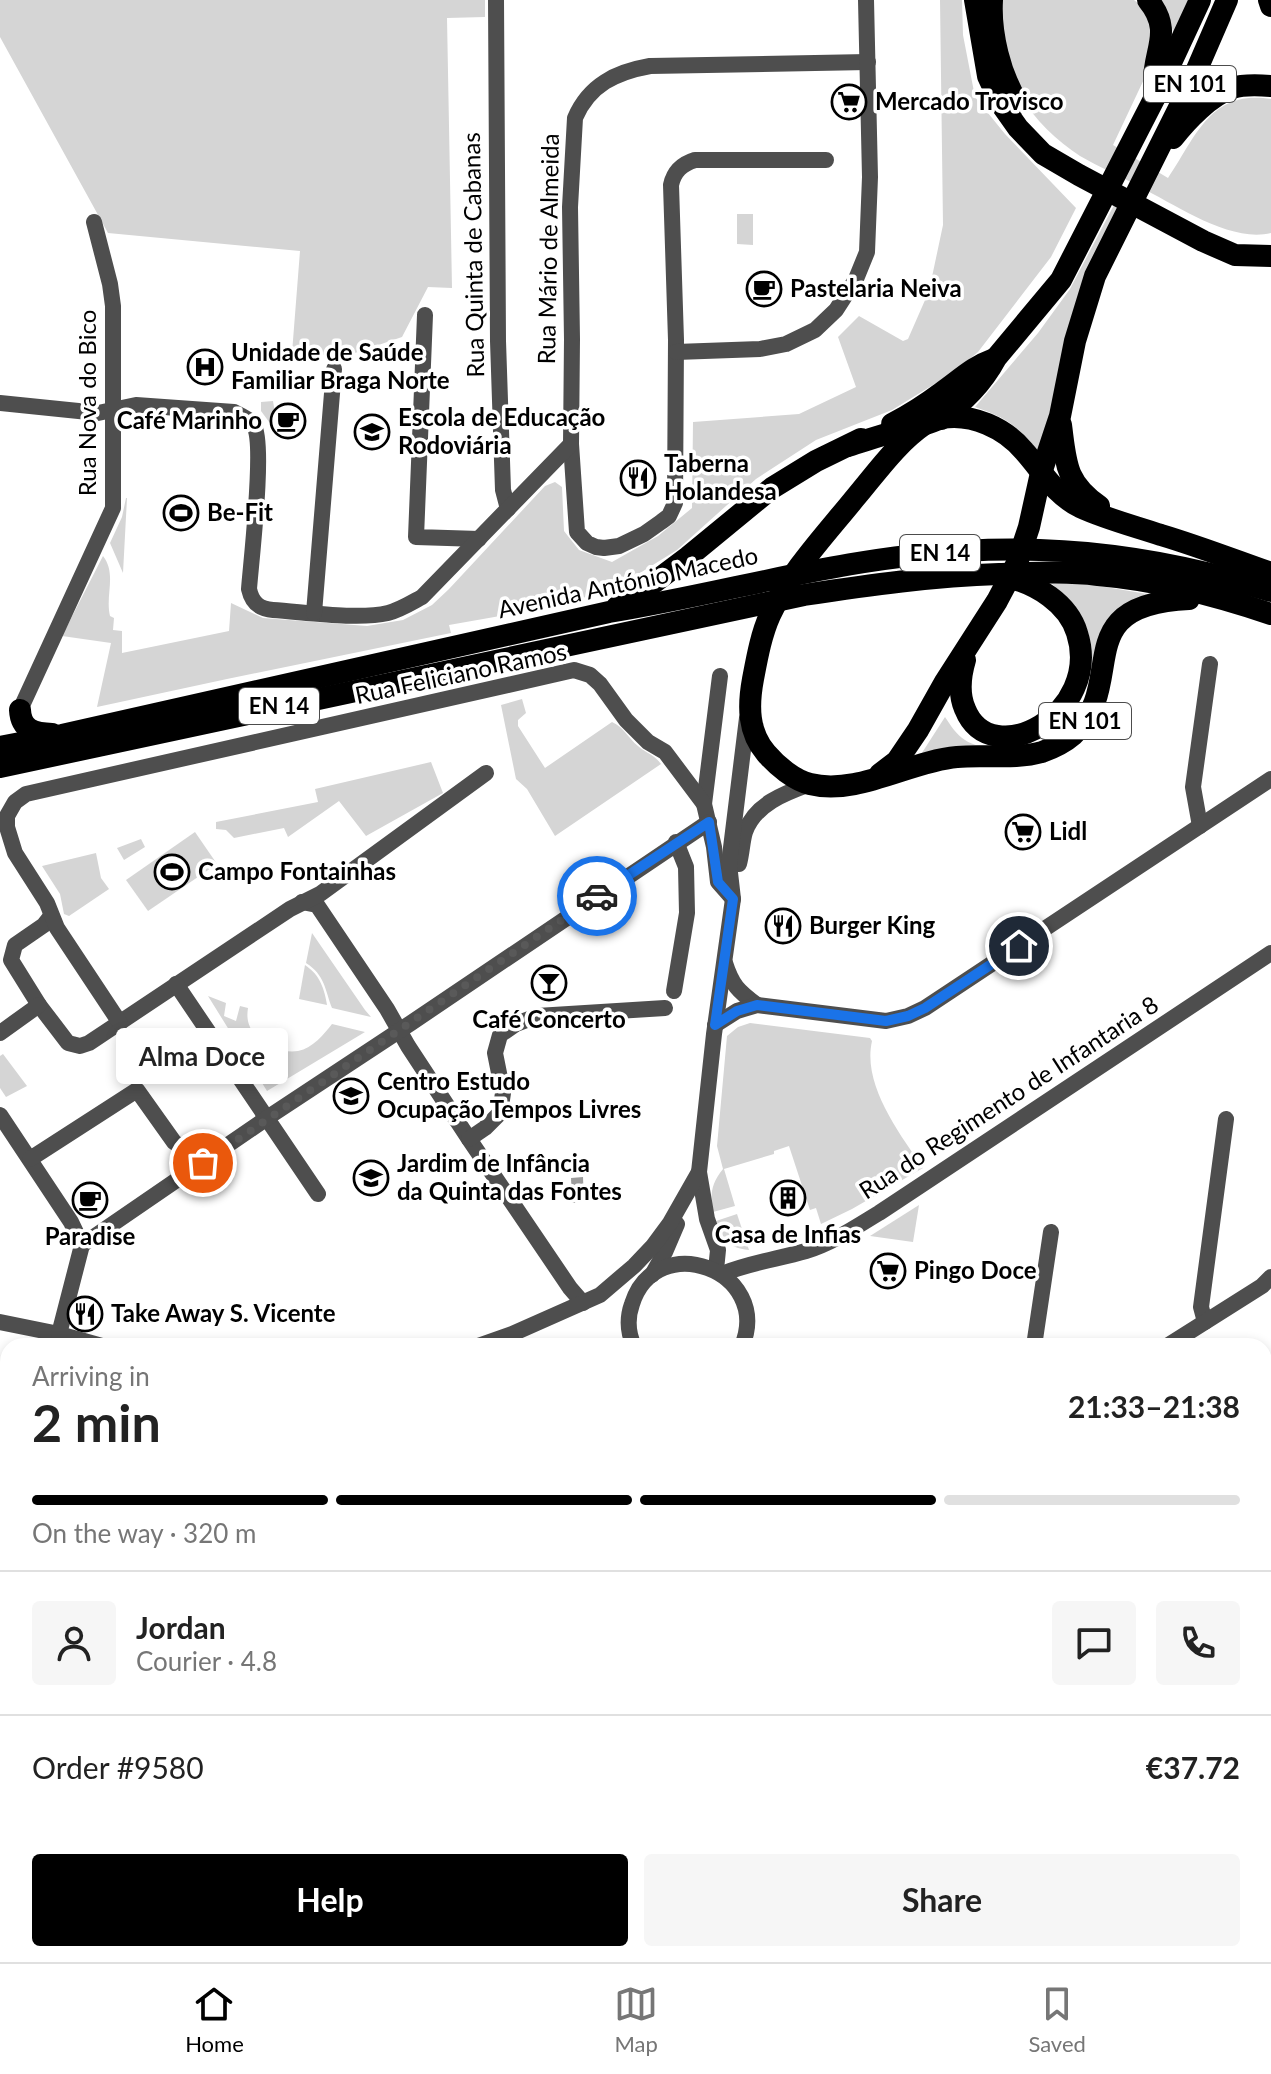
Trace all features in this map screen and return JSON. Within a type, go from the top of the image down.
[{"type":"highway","points":[[975,0],[988,76],[1001,104],[1018,128],[1043,154],[1203,241],[1235,255],[1271,256]]},
{"type":"highway","points":[[992,0],[1001,66],[1027,117],[1053,144],[1076,162],[1211,233],[1238,242],[1271,242]]},
{"type":"highway","points":[[1148,0],[1160,23],[1162,43],[1154,73],[1154,99]]},
{"type":"highway","name":"EN 101","points":[[1200,0],[1154,99],[1061,280],[996,358],[971,394],[900,444],[799,568],[780,597],[764,630],[749,704],[750,721],[761,747],[782,769],[810,784],[859,784],[933,761],[1041,752],[1070,738],[1086,720],[1097,692],[1104,651],[1116,625],[1142,606],[1165,600],[1230,600]]},
{"type":"highway","name":"EN 101","points":[[1227,0],[1194,77],[1095,276],[1060,416],[1067,467],[1084,496],[1158,534],[1271,573]]},
{"type":"highway","points":[[1150,167],[1186,121],[1205,105],[1231,88],[1271,86]]},
{"type":"highway","points":[[609,612],[688,557],[772,488],[816,461],[909,415],[977,365],[996,358]]},
{"type":"highway","points":[[876,778],[897,761],[997,601],[1017,563],[1060,416]]},
{"type":"highway","points":[[848,446],[910,425],[968,418],[996,429],[1023,449],[1056,490],[1078,506],[1158,534]]},
{"type":"highway","name":"Avenida António Macedo","points":[[0,747],[609,612],[873,561],[992,550],[1081,552],[1208,573],[1271,591]]},
{"type":"highway","points":[[971,641],[962,670],[961,698],[972,722],[983,731],[1006,736],[1038,728],[1071,698],[1082,660],[1075,626],[1061,607],[1044,593],[998,574]]},
{"type":"highway","name":"Avenida António Macedo","points":[[0,767],[804,595],[920,579],[998,574],[1098,575],[1230,600]]},
{"type":"highway","name":"EN 14","points":[[1230,600],[1271,614]]},
{"type":"highway","points":[[20,710],[20,719],[25,728],[35,733],[62,735]]},
{"type":"highway","points":[[0,737],[20,710]]},
{"type":"street","name":"Rua Quinta de Cabanas","points":[[496,0],[498,341],[503,490],[508,509]]},
{"type":"street","points":[[826,160],[695,160],[678,170],[671,185],[676,352],[760,349],[786,344],[815,330],[836,310],[856,279],[867,252],[870,177],[866,0]]},
{"type":"street","name":"Rua Mário de Almeida","points":[[676,352],[675,503],[669,516],[653,529],[619,546],[604,548],[587,543],[577,532],[571,444],[570,207],[575,118],[587,97],[610,78],[650,66],[868,62]]},
{"type":"street","name":"Rua Nova do Bico","points":[[20,710],[113,508],[113,306],[94,222]]},
{"type":"street","points":[[425,315],[416,537],[479,539]]},
{"type":"street","points":[[314,613],[334,369]]},
{"type":"street","points":[[0,403],[98,413],[136,405],[234,412],[247,419],[258,438],[249,589],[251,599],[262,609],[314,613],[370,616],[404,608],[422,597],[571,444]]},
{"type":"street","points":[[1200,826],[1193,787],[1210,664]]},
{"type":"street","name":"Rua Feliciano Ramos","points":[[51,916],[47,903],[15,853],[7,827],[7,816],[15,802],[26,794],[574,670],[590,675],[600,684],[626,720],[648,742],[665,752],[704,804]]},
{"type":"street","points":[[720,676],[704,804],[718,882],[733,894]]},
{"type":"street","points":[[733,894],[729,864],[749,704]]},
{"type":"street","points":[[120,1023],[51,916],[44,925],[15,945],[11,960],[39,1005],[68,1043],[80,1046],[89,1043],[120,1023],[176,984],[302,902],[320,894],[486,773]]},
{"type":"street","points":[[715,1025],[737,1011],[757,1005],[886,1021],[908,1016],[925,1008],[1271,779]]},
{"type":"street","points":[[719,1272],[718,1250],[707,1219],[699,1172],[715,1025],[744,835],[753,819],[773,800],[810,784]]},
{"type":"street","points":[[82,1245],[709,822]]},
{"type":"street","points":[[674,991],[687,913],[686,867],[676,842]]},
{"type":"street","points":[[302,902],[317,905],[469,1139],[583,1303]]},
{"type":"street","name":"Rua do Regimento de Infantaria 8","points":[[719,1272],[807,1250],[836,1238],[879,1213],[1271,953]]},
{"type":"street","points":[[725,960],[730,979],[738,991],[757,1005]]},
{"type":"street","points":[[176,984],[318,1194]]},
{"type":"street","points":[[0,1033],[39,1005]]},
{"type":"street","points":[[469,1139],[500,1113],[503,1093],[495,1053],[500,1035],[516,1024],[537,1016],[665,1008]]},
{"type":"street","points":[[30,1159],[137,1090],[174,1142],[203,1163]]},
{"type":"street","points":[[0,1115],[71,1222],[82,1245],[59,1334]]},
{"type":"street","points":[[1205,1322],[1201,1307],[1226,1119]]},
{"type":"street","points":[[632,1338],[629,1325],[634,1298],[667,1249],[699,1172]]},
{"type":"street","points":[[600,1295],[653,1246],[699,1172]]},
{"type":"street","points":[[1035,1338],[1051,1232]]},
{"type":"street","points":[[737,1290],[762,1260]]},
{"type":"street","points":[[501,1338],[600,1295],[646,1281],[662,1269],[687,1263],[700,1264],[719,1272],[737,1290],[747,1318],[745,1338]]},
{"type":"street","points":[[1180,1338],[1262,1286],[1271,1277]]},
{"type":"street","points":[[0,1322],[73,1338]]},
{"type":"shaded area","points":[[0,0],[485,0],[485,17],[447,18],[452,288],[428,287],[402,337],[346,356],[292,353],[300,251],[108,233],[0,37]]},
{"type":"shaded area","points":[[940,0],[962,0],[963,35],[975,97],[1005,134],[1076,208],[1051,257],[978,352],[954,372],[892,410],[816,440],[756,479],[677,550],[611,591],[528,611],[449,625],[451,633],[97,707],[111,643],[62,636],[103,556],[110,577],[110,616],[114,618],[113,630],[122,631],[122,653],[229,631],[231,603],[263,618],[367,626],[403,620],[432,605],[449,589],[545,486],[555,482],[562,487],[564,531],[579,550],[612,562],[658,536],[692,508],[693,422],[799,414],[856,387],[838,337],[859,316],[903,341],[908,339],[929,291],[943,225]]},
{"type":"shaded area","points":[[998,0],[1134,0],[1143,7],[1154,28],[1154,58],[1113,145],[1168,178],[1197,132],[1219,109],[1233,101],[1271,99],[1271,233],[1255,235],[1221,228],[1087,160],[1063,144],[1032,113],[1014,84],[1004,49]]},
{"type":"shaded area","points":[[1160,0],[1190,0],[1174,36],[1169,16]]},
{"type":"shaded area","points":[[1114,205],[1121,209],[1042,459],[1014,426],[975,407],[1038,333],[1070,289]]},
{"type":"shaded area","points":[[737,214],[753,214],[753,245],[737,244]]},
{"type":"shaded area","points":[[273,401],[275,430],[261,411],[261,402]]},
{"type":"shaded area","points":[[126,498],[123,573],[110,543],[122,517]]},
{"type":"shaded area","points":[[1051,583],[1088,584],[1153,595],[1138,602],[1082,713],[1064,734],[1037,746],[918,759],[945,717],[965,740],[975,745],[999,748],[1051,738],[1072,722],[1089,686],[1092,650],[1081,615]]},
{"type":"shaded area","points":[[522,699],[526,713],[518,720],[518,726],[545,768],[612,722],[661,764],[555,836],[527,789],[516,779],[501,705]]},
{"type":"shaded area","points":[[431,762],[443,793],[366,836],[339,801],[288,837],[284,828],[234,838],[226,830],[216,829],[216,822],[318,802],[315,789]]},
{"type":"shaded area","name":"Campo Fontainhas","points":[[195,832],[217,864],[148,911],[126,880]]},
{"type":"shaded area","points":[[141,839],[145,847],[124,860],[117,848]]},
{"type":"shaded area","points":[[96,853],[101,878],[109,889],[69,916],[64,914],[60,894],[42,866]]},
{"type":"shaded area","points":[[312,933],[371,1017],[332,1008],[321,978],[306,963]]},
{"type":"shaded area","points":[[305,965],[320,982],[327,1005],[299,999]]},
{"type":"shaded area","points":[[208,996],[226,1003],[224,1016],[236,1021],[240,1006],[248,1008],[248,1022],[253,1033],[270,1046],[285,1051],[309,1047],[332,1024],[365,1032],[267,1091]]},
{"type":"shaded area","points":[[750,1023],[870,1038],[870,1058],[878,1092],[894,1124],[923,1168],[821,1224],[816,1208],[810,1210],[789,1146],[774,1151],[774,1154],[724,1169],[735,1206],[713,1212],[712,1189],[723,1169],[717,1146],[727,1036],[738,1027]]},
{"type":"shaded area","points":[[3,1054],[27,1086],[6,1097],[0,1088],[0,1056]]},
{"type":"shaded area","points":[[583,1177],[584,1203],[572,1203],[571,1178]]},
{"type":"shaded area","points":[[919,1205],[913,1242],[870,1236]]},
{"type":"shaded area","points":[[737,1214],[749,1250],[727,1242],[716,1221]]},
{"type":"way so far","points":[[203,1163],[597,896]]},
{"type":"place","name":"Mercado Trovisco","points":[[849,102]]},
{"type":"place","name":"Pastelaria Neiva","points":[[764,289]]},
{"type":"place","name":"Unidade de Saúde Familiar Braga Norte","points":[[205,367]]},
{"type":"place","name":"Café Marinho","points":[[288,421]]},
{"type":"place","name":"Escola de Educação Rodoviária","points":[[372,432]]},
{"type":"place","name":"Taberna Holandesa","points":[[638,478]]},
{"type":"place","name":"Be-Fit","points":[[181,513]]},
{"type":"place","name":"Lidl","points":[[1023,832]]},
{"type":"place","name":"Campo Fontainhas","points":[[172,872]]},
{"type":"place","name":"Burger King","points":[[783,926]]},
{"type":"place","name":"Café Concerto","points":[[549,983]]},
{"type":"place","name":"Centro Estudo Ocupação Tempos Livres","points":[[351,1096]]},
{"type":"place","name":"Alma Doce","points":[[203,1163]]},
{"type":"place","name":"Jardim de Infância da Quinta das Fontes","points":[[371,1178]]},
{"type":"place","name":"Casa de Infias","points":[[788,1198]]},
{"type":"place","name":"Paradise","points":[[90,1200]]},
{"type":"place","name":"Pingo Doce","points":[[888,1271]]},
{"type":"place","name":"Take Away S. Vicente","points":[[85,1314]]},
{"type":"route","points":[[597,896],[709,822],[718,882],[733,899],[715,1025],[737,1011],[757,1005],[886,1021],[908,1016],[1019,946]]}]
